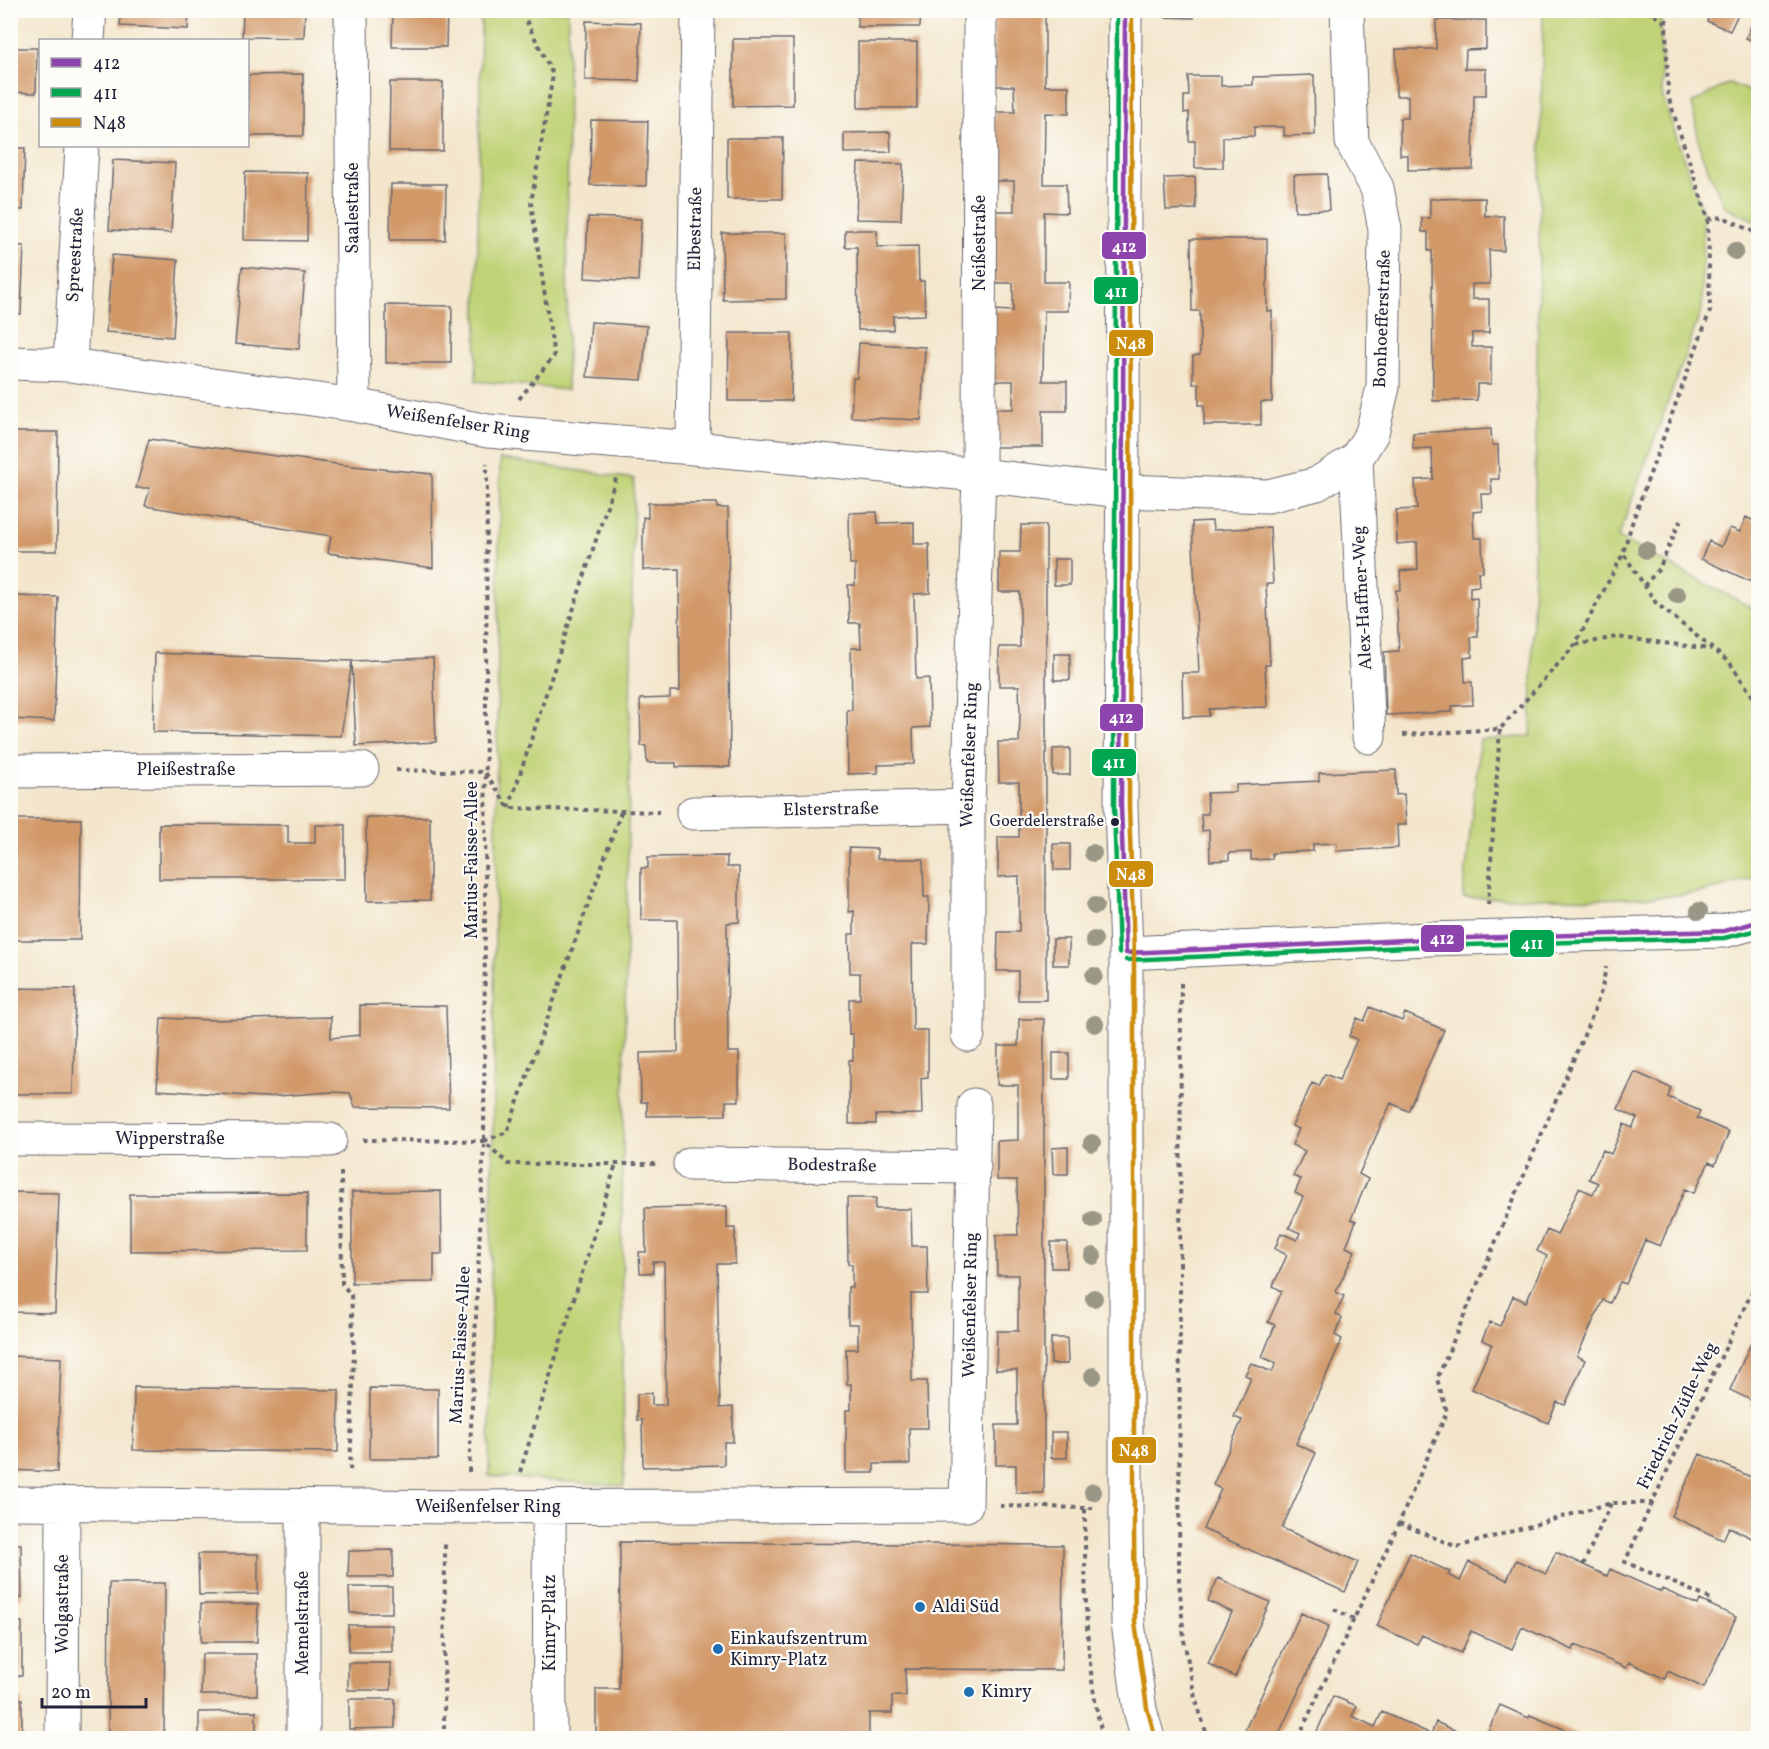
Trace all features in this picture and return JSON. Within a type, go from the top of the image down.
[{"type":"street","points":[[88,39],[90,10]]},
{"type":"street","name":"Saalestraße","points":[[351,10],[354,405]]},
{"type":"street","name":"Elbestraße","points":[[693,448],[698,10]]},
{"type":"street","name":"Neißestraße","points":[[979,475],[980,10]]},
{"type":"street","points":[[1125,10],[1121,806],[1126,953],[1126,1530],[1128,1623],[1140,1710],[1148,1738]]},
{"type":"street","name":"Bonhoefferstraße","points":[[1122,491],[1268,496],[1317,484],[1356,459],[1372,433],[1383,387],[1386,229],[1377,188],[1352,142],[1347,10]]},
{"type":"street","name":"Spreestraße","points":[[70,365],[82,147]]},
{"type":"street","name":"Weißenfelser Ring","points":[[10,363],[70,365],[354,405],[488,431],[979,475],[1122,491]]},
{"type":"street","name":"Alex-Haffner-Weg","points":[[1356,459],[1369,737]]},
{"type":"street","name":"Weißenfelser Ring","points":[[968,1035],[968,806],[979,475]]},
{"type":"street","name":"Pleißestraße","points":[[10,771],[362,769]]},
{"type":"street","name":"Elsterstraße","points":[[693,813],[968,806]]},
{"type":"street","points":[[1126,953],[1724,931],[1758,922]]},
{"type":"street","name":"Weißenfelser Ring","points":[[10,1503],[467,1508],[966,1505],[974,1105]]},
{"type":"street","name":"Wipperstraße","points":[[10,1138],[330,1140]]},
{"type":"street","name":"Bodestraße","points":[[690,1164],[974,1167]]},
{"type":"street","name":"Wolgastraße","points":[[62,1738],[63,1505]]},
{"type":"street","name":"Memelstraße","points":[[303,1507],[303,1738]]},
{"type":"street","name":"Kimry-Platz","points":[[549,1507],[550,1738]]},
{"type":"path","points":[[488,431],[529,389],[555,356],[531,203],[553,75],[521,10]]},
{"type":"path","points":[[1647,10],[1666,22]]},
{"type":"path","points":[[1485,938],[1500,729],[1575,645],[1623,553],[1710,311],[1708,219],[1668,96],[1666,22],[1668,10]]},
{"type":"path","points":[[1708,219],[1723,217],[1758,234]]},
{"type":"path","name":"Marius-Faisse-Allee","points":[[467,1508],[484,1141],[488,431]]},
{"type":"path","points":[[509,808],[628,443]]},
{"type":"path","points":[[1644,586],[1659,569],[1682,517]]},
{"type":"path","points":[[1623,553],[1656,603],[1730,663],[1758,704]]},
{"type":"path","points":[[1575,645],[1616,637],[1711,649]]},
{"type":"path","points":[[1369,737],[1500,729]]},
{"type":"path","points":[[362,769],[486,772],[509,808]]},
{"type":"path","points":[[509,808],[693,813]]},
{"type":"path","points":[[350,1507],[354,1350],[351,1295],[342,1284],[341,1171],[330,1140],[484,1141],[507,1132],[621,812]]},
{"type":"path","points":[[1298,1738],[1398,1524],[1447,1412],[1437,1379],[1595,1009],[1602,988],[1611,934]]},
{"type":"path","points":[[1181,951],[1179,1580],[1184,1640],[1195,1698],[1208,1738]]},
{"type":"path","points":[[484,1141],[508,1164],[690,1164]]},
{"type":"path","points":[[512,1507],[517,1481],[616,1164]]},
{"type":"path","name":"Friedrich-Züfle-Weg","points":[[1398,1524],[1457,1546],[1611,1503],[1652,1503],[1758,1279]]},
{"type":"path","points":[[1583,1565],[1611,1503]]},
{"type":"path","points":[[1652,1503],[1625,1562],[1712,1599],[1709,1605]]},
{"type":"path","points":[[966,1505],[1085,1508]]},
{"type":"path","points":[[444,1738],[445,1537],[467,1508]]},
{"type":"path","points":[[1334,1609],[1354,1619]]},
{"type":"green space","points":[[481,11],[568,11],[567,390],[476,381]]},
{"type":"green space","points":[[1543,11],[1661,11],[1662,95],[1703,214],[1702,309],[1618,538],[1758,611],[1758,877],[1704,892],[1638,898],[1463,898],[1480,740],[1531,736]]},
{"type":"green space","points":[[1729,83],[1758,95],[1758,222],[1724,206],[1701,153],[1692,103]]},
{"type":"green space","points":[[500,459],[634,479],[622,1202],[624,1486],[489,1476]]},
{"type":"building","points":[[121,10],[189,10],[188,29],[120,26]]},
{"type":"building","points":[[243,10],[305,10],[304,38],[242,37]]},
{"type":"building","points":[[393,10],[447,10],[446,47],[392,47]]},
{"type":"building","points":[[858,10],[921,10],[920,27],[857,27]]},
{"type":"building","points":[[1015,10],[1069,10],[1069,14],[1045,14],[1045,86],[1069,86],[1069,114],[1045,113],[1044,184],[1066,184],[1067,213],[1044,212],[1044,282],[1069,282],[1068,311],[1044,311],[1043,381],[1067,381],[1067,411],[1043,411],[1043,447],[990,447],[990,409],[1013,409],[1013,381],[991,381],[992,310],[1013,311],[1013,283],[991,283],[991,211],[1014,211],[1014,181],[993,181],[994,112],[1015,112],[1014,86],[993,86],[994,13],[1015,13]]},
{"type":"building","points":[[1164,10],[1195,10],[1194,18],[1164,17]]},
{"type":"building","points":[[1712,10],[1740,10],[1730,31],[1707,21]]},
{"type":"building","points":[[1758,10],[1758,43],[1746,38]]},
{"type":"building","points":[[1436,20],[1486,20],[1486,49],[1466,50],[1465,69],[1486,69],[1486,95],[1474,95],[1473,169],[1408,170],[1408,155],[1400,155],[1400,118],[1408,118],[1408,96],[1396,96],[1396,49],[1436,49]]},
{"type":"building","points":[[586,21],[641,23],[639,81],[585,80]]},
{"type":"building","points":[[733,39],[793,39],[793,105],[733,106]]},
{"type":"building","points":[[858,42],[917,42],[917,108],[858,108]]},
{"type":"building","points":[[10,48],[37,48],[36,93],[10,92]]},
{"type":"building","points":[[303,74],[303,136],[249,136],[249,75]]},
{"type":"building","points":[[1314,75],[1315,135],[1284,136],[1284,127],[1254,127],[1254,136],[1223,137],[1223,168],[1195,168],[1195,141],[1189,141],[1189,112],[1184,113],[1184,96],[1189,96],[1188,76],[1221,76],[1221,86],[1253,85],[1253,77]]},
{"type":"building","points":[[390,82],[443,82],[443,151],[389,151]]},
{"type":"building","points":[[591,120],[648,121],[646,186],[590,185]]},
{"type":"building","points":[[890,132],[891,152],[844,153],[844,133]]},
{"type":"building","points":[[727,138],[783,138],[782,199],[727,199]]},
{"type":"building","points":[[10,148],[25,148],[23,210],[10,209]]},
{"type":"building","points":[[113,160],[175,163],[171,233],[109,230]]},
{"type":"building","points":[[858,163],[903,164],[901,220],[856,219]]},
{"type":"building","points":[[245,172],[308,173],[307,241],[244,240]]},
{"type":"building","points":[[1327,174],[1329,210],[1295,211],[1294,175]]},
{"type":"building","points":[[1195,177],[1196,209],[1166,210],[1164,178]]},
{"type":"building","points":[[391,184],[446,184],[445,240],[390,240]]},
{"type":"building","points":[[1485,198],[1485,216],[1504,216],[1504,251],[1489,250],[1490,284],[1472,284],[1472,299],[1489,299],[1489,333],[1472,333],[1472,347],[1491,347],[1491,384],[1477,384],[1477,400],[1433,401],[1432,251],[1428,251],[1428,232],[1422,232],[1422,218],[1430,218],[1430,199]]},
{"type":"building","points":[[588,217],[641,219],[638,281],[585,278]]},
{"type":"building","points":[[845,230],[877,230],[877,247],[918,246],[919,281],[924,281],[925,315],[893,316],[893,330],[858,330],[857,247],[845,247]]},
{"type":"building","points":[[722,233],[786,233],[786,299],[723,300]]},
{"type":"building","points":[[1191,239],[1267,239],[1267,311],[1272,311],[1272,402],[1261,402],[1261,425],[1204,425],[1204,405],[1199,405],[1199,384],[1193,384],[1193,356],[1200,355],[1200,311],[1192,311]]},
{"type":"building","points":[[10,245],[24,246],[21,314],[10,313]]},
{"type":"building","points":[[112,255],[178,260],[173,337],[106,332]]},
{"type":"building","points":[[242,267],[305,273],[299,349],[235,344]]},
{"type":"building","points":[[386,305],[452,306],[451,363],[386,363]]},
{"type":"building","points":[[591,322],[647,326],[642,380],[587,377]]},
{"type":"building","points":[[729,333],[792,333],[791,401],[728,401]]},
{"type":"building","points":[[859,343],[925,347],[921,420],[851,417],[853,378],[857,378]]},
{"type":"building","points":[[1491,429],[1492,445],[1498,445],[1499,479],[1491,479],[1492,494],[1481,494],[1482,511],[1473,512],[1474,538],[1482,538],[1483,572],[1478,572],[1479,586],[1470,587],[1470,599],[1477,598],[1478,637],[1471,637],[1472,657],[1464,658],[1465,682],[1472,682],[1473,705],[1452,706],[1452,712],[1386,715],[1384,652],[1399,651],[1396,590],[1401,590],[1400,571],[1418,569],[1417,542],[1397,544],[1396,510],[1417,509],[1415,480],[1433,479],[1432,448],[1413,449],[1413,433]]},
{"type":"building","points":[[10,432],[58,432],[57,551],[10,551]]},
{"type":"building","points":[[149,439],[344,465],[432,474],[433,568],[328,553],[331,536],[145,506],[150,488],[136,488]]},
{"type":"building","points":[[648,503],[717,503],[717,508],[728,508],[730,767],[676,767],[676,763],[647,763],[646,746],[641,746],[640,699],[670,698],[670,691],[680,691],[679,569],[643,570],[643,517],[648,518]]},
{"type":"building","points":[[877,512],[878,523],[914,522],[914,544],[929,544],[930,593],[914,594],[916,679],[929,678],[930,727],[913,728],[914,764],[878,765],[878,773],[848,774],[847,710],[852,710],[851,648],[861,648],[860,623],[849,623],[848,585],[855,585],[855,564],[850,564],[849,513]]},
{"type":"building","points":[[1746,517],[1758,523],[1758,585],[1701,559],[1709,541],[1721,547],[1730,528],[1740,532]]},
{"type":"building","points":[[1212,521],[1213,530],[1270,527],[1273,584],[1266,584],[1270,665],[1265,665],[1267,707],[1209,709],[1209,716],[1183,717],[1182,673],[1199,673],[1192,522]]},
{"type":"building","points":[[1021,525],[1046,525],[1046,1000],[1018,1000],[1018,971],[997,971],[998,932],[1019,932],[1019,876],[998,877],[998,837],[1019,837],[1019,782],[999,782],[998,742],[1019,742],[1019,686],[999,686],[999,647],[1020,647],[1020,592],[999,592],[999,552],[1020,552]]},
{"type":"building","points":[[1054,559],[1070,559],[1070,585],[1054,585]]},
{"type":"building","points":[[10,596],[58,597],[54,721],[10,719]]},
{"type":"building","points":[[155,653],[352,661],[341,736],[153,732]]},
{"type":"building","points":[[1054,654],[1070,654],[1070,680],[1054,680]]},
{"type":"building","points":[[433,658],[436,742],[356,746],[352,661]]},
{"type":"building","points":[[1070,748],[1070,775],[1053,775],[1053,749]]},
{"type":"building","points":[[1396,770],[1396,795],[1404,794],[1406,825],[1397,825],[1398,848],[1336,851],[1337,843],[1313,844],[1313,851],[1272,853],[1272,859],[1251,860],[1251,852],[1229,853],[1229,860],[1210,861],[1209,830],[1202,831],[1201,814],[1208,814],[1207,793],[1236,792],[1236,785],[1319,781],[1319,773]]},
{"type":"building","points":[[366,817],[430,817],[430,900],[367,901]]},
{"type":"building","points":[[14,819],[81,819],[80,940],[12,940]]},
{"type":"building","points":[[159,824],[288,825],[288,843],[315,843],[315,825],[345,825],[345,879],[159,879]]},
{"type":"building","points":[[1053,844],[1070,844],[1070,870],[1054,870]]},
{"type":"building","points":[[849,848],[877,849],[877,859],[923,859],[924,897],[929,897],[928,944],[912,944],[913,1030],[928,1030],[928,1077],[921,1078],[922,1114],[876,1115],[876,1124],[849,1124],[849,1060],[853,1060],[853,1034],[849,1034],[849,999],[860,999],[860,973],[850,973],[849,934],[854,934],[854,911],[849,912]]},
{"type":"building","points":[[727,856],[727,867],[739,867],[739,922],[727,923],[728,1052],[739,1052],[739,1101],[726,1101],[726,1115],[647,1116],[647,1102],[641,1102],[640,1053],[678,1052],[677,920],[641,920],[641,868],[648,868],[648,857]]},
{"type":"building","points":[[1053,939],[1069,939],[1069,965],[1053,965]]},
{"type":"building","points":[[11,988],[75,989],[73,1094],[11,1094]]},
{"type":"building","points":[[360,1005],[446,1006],[449,1108],[355,1107],[350,1093],[332,1092],[264,1097],[157,1090],[161,1018],[212,1020],[331,1017],[331,1038],[360,1035]]},
{"type":"building","points":[[1370,1007],[1402,1021],[1405,1013],[1444,1030],[1408,1111],[1391,1103],[1359,1174],[1368,1179],[1351,1219],[1356,1221],[1346,1247],[1355,1251],[1336,1292],[1344,1296],[1336,1314],[1342,1318],[1335,1335],[1342,1339],[1296,1444],[1316,1453],[1282,1528],[1358,1562],[1345,1592],[1203,1529],[1221,1489],[1213,1485],[1242,1420],[1234,1417],[1251,1378],[1245,1375],[1251,1363],[1272,1372],[1276,1363],[1262,1357],[1275,1325],[1268,1322],[1282,1291],[1273,1286],[1287,1255],[1275,1249],[1281,1233],[1297,1240],[1300,1233],[1289,1228],[1303,1197],[1295,1193],[1301,1179],[1293,1176],[1305,1151],[1292,1145],[1299,1129],[1292,1126],[1312,1083],[1319,1086],[1325,1074],[1339,1080],[1357,1039],[1349,1036],[1357,1018],[1364,1021]]},
{"type":"building","points":[[1019,1019],[1044,1019],[1044,1493],[1016,1493],[1016,1465],[996,1465],[996,1425],[1017,1425],[1017,1370],[996,1370],[997,1331],[1018,1331],[1018,1275],[997,1275],[996,1235],[1018,1235],[1017,1180],[997,1180],[997,1141],[1018,1140],[1018,1085],[997,1085],[998,1046],[1018,1046]]},
{"type":"building","points":[[1053,1053],[1069,1053],[1069,1079],[1053,1079]]},
{"type":"building","points":[[1635,1072],[1671,1088],[1668,1097],[1700,1111],[1697,1118],[1729,1132],[1715,1165],[1709,1162],[1694,1193],[1685,1189],[1660,1246],[1645,1240],[1626,1284],[1620,1282],[1610,1303],[1603,1300],[1577,1356],[1585,1360],[1565,1405],[1557,1402],[1548,1423],[1472,1389],[1492,1344],[1482,1340],[1490,1322],[1500,1326],[1513,1296],[1526,1302],[1547,1256],[1537,1251],[1547,1230],[1557,1235],[1579,1188],[1593,1194],[1598,1183],[1589,1179],[1603,1150],[1611,1154],[1624,1124],[1632,1128],[1637,1118],[1618,1109]]},
{"type":"building","points":[[1068,1147],[1068,1174],[1053,1174],[1052,1148]]},
{"type":"building","points":[[441,1191],[442,1254],[434,1254],[434,1282],[352,1283],[352,1192]]},
{"type":"building","points":[[10,1192],[59,1193],[55,1313],[10,1312]]},
{"type":"building","points":[[307,1193],[307,1250],[130,1251],[130,1194]]},
{"type":"building","points":[[847,1198],[876,1198],[875,1209],[911,1209],[912,1246],[927,1246],[928,1294],[911,1294],[912,1381],[927,1381],[928,1428],[909,1428],[910,1464],[874,1464],[874,1473],[846,1473],[846,1410],[851,1410],[851,1384],[847,1384],[846,1349],[858,1349],[858,1324],[848,1324],[848,1287],[852,1287],[852,1264],[848,1264]]},
{"type":"building","points":[[727,1206],[727,1228],[735,1228],[735,1264],[717,1264],[720,1408],[733,1407],[733,1442],[724,1442],[724,1465],[643,1467],[642,1420],[637,1420],[637,1394],[652,1393],[652,1405],[666,1405],[664,1262],[653,1262],[653,1273],[640,1273],[639,1252],[646,1252],[645,1208]]},
{"type":"building","points":[[1051,1242],[1067,1242],[1067,1268],[1051,1268]]},
{"type":"building","points":[[1051,1338],[1067,1338],[1068,1364],[1051,1364]]},
{"type":"building","points":[[1751,1343],[1758,1346],[1758,1408],[1751,1405],[1753,1401],[1730,1390]]},
{"type":"building","points":[[10,1356],[61,1358],[57,1472],[10,1470]]},
{"type":"building","points":[[134,1387],[339,1390],[338,1452],[133,1450]]},
{"type":"building","points":[[370,1388],[438,1389],[438,1459],[369,1459]]},
{"type":"building","points":[[1051,1432],[1067,1432],[1067,1458],[1051,1458]]},
{"type":"building","points":[[1700,1454],[1751,1477],[1756,1464],[1758,1466],[1758,1541],[1729,1527],[1723,1540],[1671,1516]]},
{"type":"building","points":[[620,1542],[1063,1545],[1062,1670],[905,1669],[906,1696],[892,1696],[892,1713],[869,1713],[869,1738],[596,1738],[596,1689],[619,1689]]},
{"type":"building","points":[[10,1544],[21,1544],[22,1598],[10,1599]]},
{"type":"building","points":[[393,1550],[393,1577],[348,1577],[349,1551]]},
{"type":"building","points":[[1556,1552],[1607,1576],[1610,1569],[1661,1592],[1662,1589],[1698,1605],[1700,1600],[1736,1617],[1704,1688],[1668,1671],[1665,1679],[1629,1662],[1626,1668],[1575,1645],[1573,1650],[1522,1627],[1512,1649],[1471,1631],[1461,1653],[1422,1635],[1417,1644],[1377,1626],[1410,1553],[1450,1572],[1448,1575],[1460,1581],[1469,1562],[1507,1580],[1516,1560],[1546,1574]]},
{"type":"building","points":[[198,1554],[258,1554],[258,1594],[199,1595]]},
{"type":"building","points":[[1218,1578],[1270,1602],[1235,1677],[1208,1664],[1232,1612],[1208,1601]]},
{"type":"building","points":[[109,1583],[165,1583],[164,1738],[108,1738]]},
{"type":"building","points":[[349,1587],[392,1587],[392,1613],[350,1613]]},
{"type":"building","points":[[201,1604],[258,1604],[257,1642],[201,1642]]},
{"type":"building","points":[[1301,1613],[1329,1626],[1277,1738],[1241,1738]]},
{"type":"building","points":[[10,1622],[22,1622],[22,1676],[10,1676]]},
{"type":"building","points":[[348,1625],[392,1625],[392,1652],[349,1652]]},
{"type":"building","points":[[202,1654],[257,1654],[257,1695],[201,1695]]},
{"type":"building","points":[[348,1663],[391,1663],[391,1690],[348,1690]]},
{"type":"building","points":[[1333,1696],[1357,1706],[1352,1716],[1375,1727],[1382,1712],[1431,1734],[1436,1722],[1473,1738],[1314,1738]]},
{"type":"building","points":[[10,1699],[22,1699],[22,1738],[10,1738]]},
{"type":"building","points":[[349,1699],[395,1699],[395,1728],[349,1729]]},
{"type":"building","points":[[1500,1705],[1580,1736],[1579,1738],[1485,1738]]},
{"type":"building","points":[[256,1711],[256,1738],[199,1738],[199,1712]]},
{"type":"transit line","name":"411","points":[[1117,10],[1114,806],[1119,953]]},
{"type":"transit line","name":"412","points":[[1125,10],[1121,806],[1126,953]]},
{"type":"transit line","name":"N48","points":[[1132,10],[1129,806],[1134,953],[1135,1622],[1147,1708],[1155,1736]]},
{"type":"transit line","name":"412","points":[[1126,953],[1428,939],[1724,931],[1758,922]]},
{"type":"transit line","name":"411","points":[[1126,960],[1428,946],[1724,938],[1758,930]]},
{"type":"place","name":"Goerdelerstraße","points":[[1115,822]]},
{"type":"place","name":"Aldi Süd","points":[[920,1607]]},
{"type":"place","name":"Einkaufszentrum Kimry-Platz","points":[[718,1649]]},
{"type":"place","name":"Kimry","points":[[969,1692]]}]
